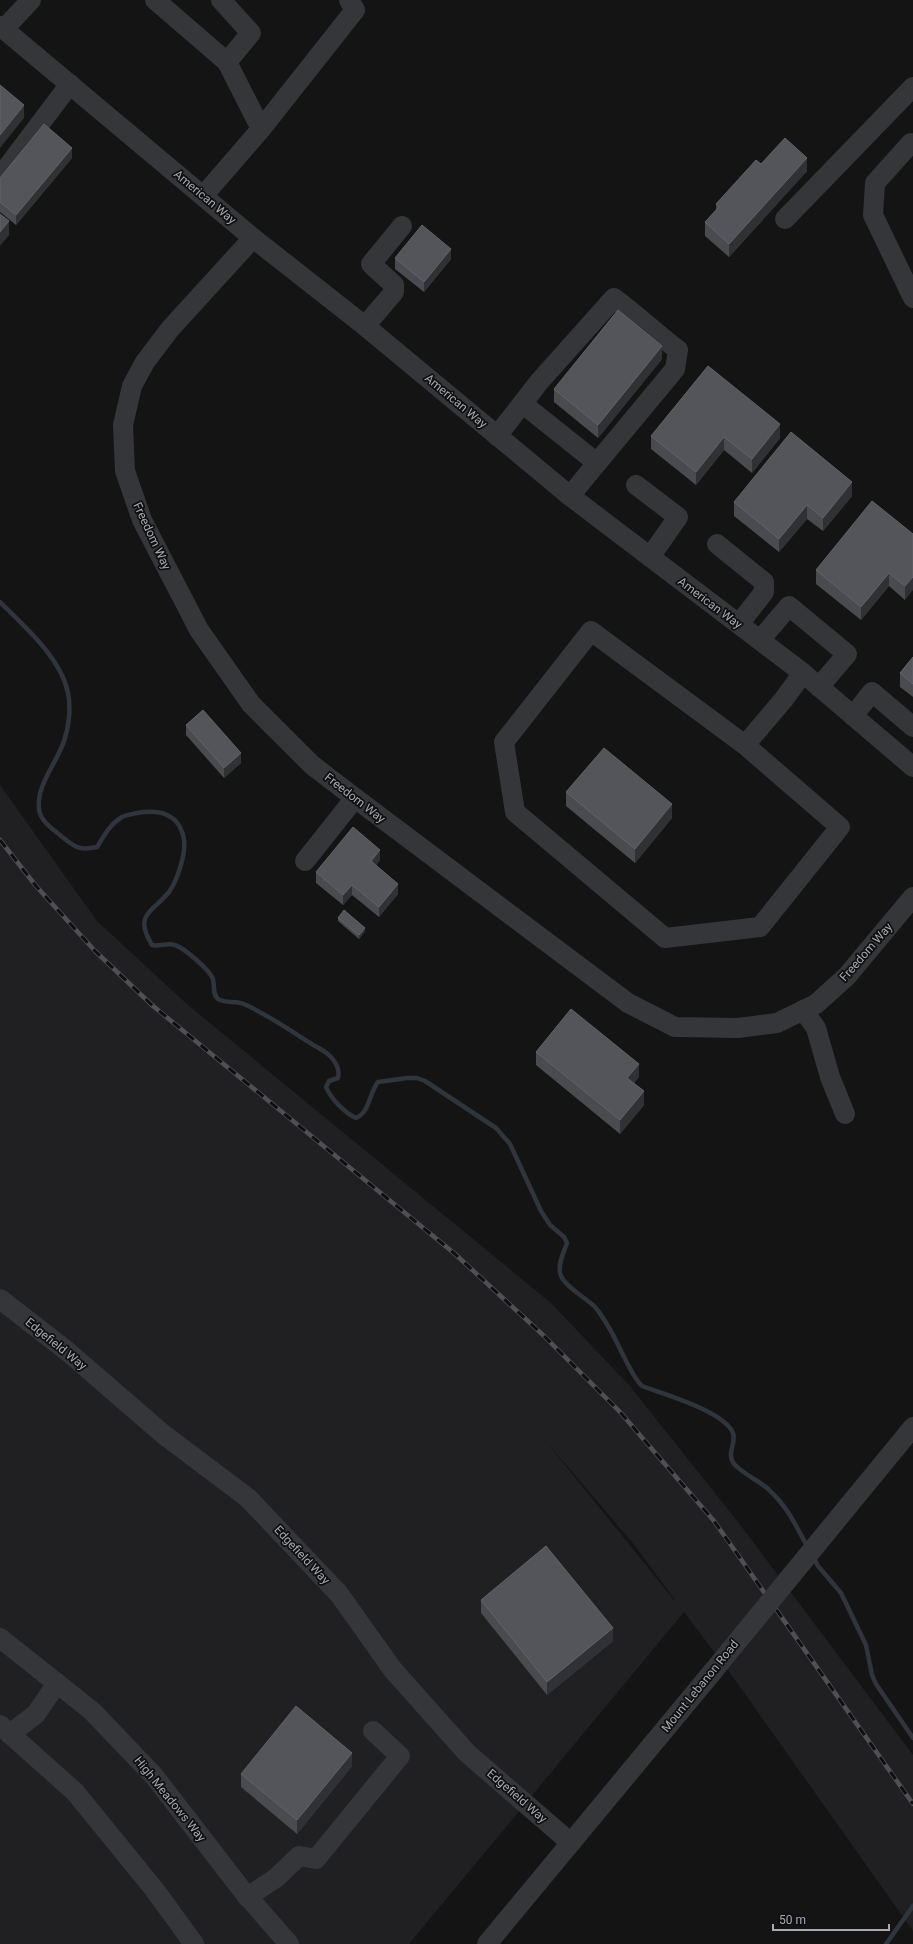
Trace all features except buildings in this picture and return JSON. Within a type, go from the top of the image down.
[{"type":"street","points":[[2,28],[31,0]]},
{"type":"street","points":[[155,0],[227,62],[261,129]]},
{"type":"street","points":[[221,0],[251,32],[227,62]]},
{"type":"street","points":[[204,195],[261,129],[354,10],[349,0]]},
{"type":"street","name":"American Way","points":[[2,28],[254,238],[365,326],[570,496],[803,673],[913,767]]},
{"type":"street","points":[[0,177],[70,84]]},
{"type":"street","points":[[785,219],[913,87]]},
{"type":"street","points":[[912,143],[876,183],[873,215],[913,298]]},
{"type":"street","points":[[365,326],[394,292],[394,285],[371,264],[402,226]]},
{"type":"street","name":"Freedom Way","points":[[254,238],[170,329],[145,362],[132,386],[123,426],[124,470],[142,520],[199,630],[251,704],[312,765],[355,798],[628,1003],[675,1027],[738,1028],[778,1023],[816,1004],[847,976],[913,897]]},
{"type":"street","points":[[497,436],[539,382],[614,298],[637,314],[647,325],[678,350],[675,369],[570,496]]},
{"type":"street","points":[[522,404],[597,463]]},
{"type":"street","points":[[636,485],[678,517],[650,557]]},
{"type":"street","points":[[717,544],[764,582],[764,592],[739,624]]},
{"type":"street","points":[[760,640],[789,606],[847,654],[820,687]]},
{"type":"street","points":[[591,631],[745,744],[840,827],[760,927],[664,938],[515,812],[504,742],[591,631]]},
{"type":"street","points":[[745,744],[784,699],[803,673]]},
{"type":"street","points":[[853,716],[872,692],[913,727]]},
{"type":"street","points":[[305,861],[355,798]]},
{"type":"street","points":[[803,1010],[816,1028],[830,1077],[845,1114]]},
{"type":"street","name":"Edgefield Way","points":[[0,1299],[67,1351],[162,1434],[248,1498],[339,1594],[393,1670],[467,1753],[571,1843]]},
{"type":"street","name":"Mount Lebanon Road","points":[[487,1944],[913,1427]]},
{"type":"street","name":"High Meadows Way","points":[[0,1638],[92,1711],[154,1776],[247,1897],[289,1944]]},
{"type":"street","points":[[57,1683],[36,1714],[5,1730],[75,1792],[154,1889],[194,1944]]},
{"type":"street","points":[[247,1897],[276,1878],[299,1856],[316,1859],[400,1756],[373,1731]]},
{"type":"shaded area","points":[[0,785],[97,921],[188,1005],[551,1303],[629,1385],[738,1522],[913,1755],[913,1931],[733,1677],[684,1612],[409,1944],[0,1944]],"holes":[[[545,1440],[632,1542],[675,1600]]]},
{"type":"waterway","points":[[0,602],[31,633],[50,655],[64,680],[68,693],[69,711],[66,736],[44,783],[39,800],[39,809],[44,821],[70,843],[86,849],[97,847],[111,827],[122,817],[137,813],[153,812],[168,815],[173,819],[182,831],[184,852],[178,874],[172,887],[163,899],[147,914],[144,926],[152,945],[172,944],[184,950],[211,975],[213,979],[214,992],[218,999],[238,1002],[252,1008],[276,1021],[328,1054],[336,1063],[338,1078],[329,1081],[326,1087],[331,1096],[339,1105],[347,1113],[356,1118],[361,1115],[367,1107],[378,1082],[417,1078],[425,1081],[496,1128],[510,1144],[541,1211],[550,1225],[564,1237],[567,1243],[560,1265],[560,1273],[562,1278],[570,1287],[591,1303],[599,1312],[636,1379],[642,1386],[692,1404],[718,1418],[727,1425],[734,1437],[731,1453],[732,1461],[742,1471],[767,1488],[774,1495],[790,1516],[808,1548]]},
{"type":"waterway","points":[[813,1556],[818,1566],[841,1593],[866,1645],[872,1675],[876,1684],[913,1738]]},
{"type":"waterway","points":[[886,1944],[913,1906]]},
{"type":"railway","points":[[0,840],[36,886],[95,951],[153,1006],[455,1254],[543,1335],[620,1412],[714,1521],[913,1804]]}]
